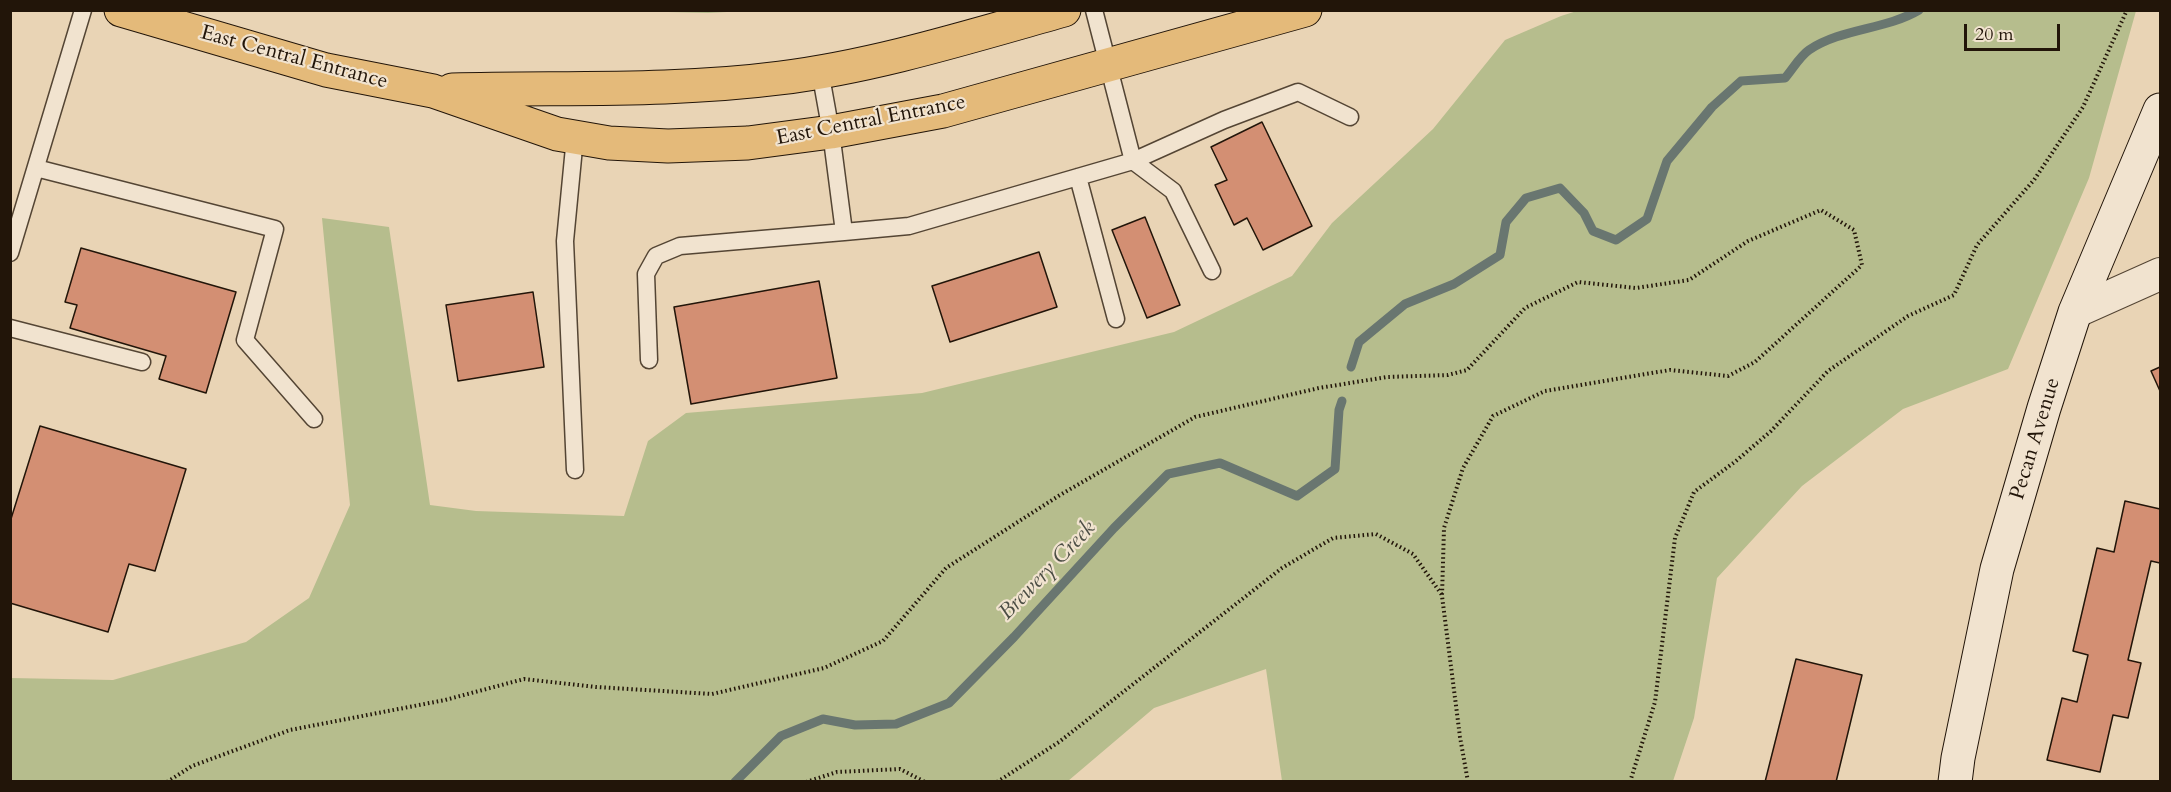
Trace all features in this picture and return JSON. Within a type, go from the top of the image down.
[{"type":"highway","name":"East Central Entrance","points":[[121,10],[326,70],[433,91],[557,134],[609,143],[668,146],[748,143],[831,132],[943,111],[1305,10]]},
{"type":"highway","name":"East Central Entrance","points":[[433,91],[622,89],[694,86],[782,78],[869,62],[1064,10]]},
{"type":"street","name":"Pecan Avenue","points":[[1955,782],[1997,569],[2044,408],[2075,312],[2160,110]]},
{"type":"street","points":[[2075,312],[2160,274]]},
{"type":"lane","points":[[10,253],[83,10]]},
{"type":"lane","points":[[1094,10],[1133,161],[1173,191],[1212,271]]},
{"type":"lane","points":[[820,71],[831,132],[844,232]]},
{"type":"lane","points":[[649,360],[646,274],[656,256],[680,246],[909,226],[1133,161],[1224,120],[1298,92],[1350,117]]},
{"type":"lane","points":[[575,137],[565,241],[575,470]]},
{"type":"lane","points":[[36,168],[275,229],[245,340],[314,419]]},
{"type":"lane","points":[[1078,177],[1116,319]]},
{"type":"lane","points":[[10,328],[142,362]]},
{"type":"path","points":[[1630,782],[1655,702],[1675,538],[1694,492],[1736,461],[1771,430],[1828,371],[1908,316],[1954,295],[1977,245],[2034,180],[2083,107],[2127,10]]},
{"type":"path","points":[[167,782],[192,766],[290,730],[445,700],[524,679],[596,687],[712,694],[825,668],[882,641],[946,568],[1060,495],[1195,417],[1319,388],[1387,377],[1448,375],[1467,370],[1525,308],[1578,282],[1636,288],[1689,280],[1749,241],[1821,210],[1854,230],[1862,265],[1755,362],[1728,376],[1670,370],[1545,391],[1493,416],[1463,468],[1444,528],[1443,596],[1460,737],[1468,782]]},
{"type":"path","points":[[997,782],[1059,742],[1282,568],[1333,538],[1376,534],[1413,554],[1443,596]]},
{"type":"path","points":[[806,782],[837,772],[900,769],[925,782]]},
{"type":"green space","points":[[746,10],[708,13],[628,11]]},
{"type":"green space","points":[[1580,10],[2136,11],[2089,178],[2008,369],[1903,409],[1802,486],[1717,578],[1694,718],[1673,781],[1282,781],[1266,669],[1154,708],[1068,781],[11,781],[11,678],[113,680],[246,642],[309,598],[350,505],[322,218],[389,227],[430,505],[476,511],[624,516],[648,441],[686,413],[922,393],[1174,332],[1292,276],[1332,223],[1433,129],[1505,40]]},
{"type":"building","points":[[1262,122],[1312,226],[1263,250],[1247,218],[1234,225],[1215,185],[1227,180],[1211,147]]},
{"type":"building","points":[[1145,217],[1180,305],[1147,318],[1112,230]]},
{"type":"building","points":[[81,248],[236,292],[206,393],[159,379],[166,356],[70,328],[77,305],[65,302]]},
{"type":"building","points":[[1039,252],[1057,307],[950,342],[932,286]]},
{"type":"building","points":[[819,281],[837,378],[691,404],[674,307]]},
{"type":"building","points":[[533,292],[544,367],[458,381],[446,305]]},
{"type":"building","points":[[2160,367],[2160,391],[2151,371]]},
{"type":"building","points":[[40,426],[186,469],[155,571],[129,564],[108,632],[10,603],[10,522]]},
{"type":"building","points":[[2125,501],[2160,509],[2160,563],[2151,561],[2128,660],[2141,663],[2128,718],[2113,715],[2100,772],[2047,760],[2062,698],[2077,702],[2088,655],[2073,651],[2097,548],[2114,552]]},
{"type":"building","points":[[1796,659],[1862,675],[1836,782],[1765,782]]},
{"type":"waterway","name":"Brewery Creek","points":[[1351,367],[1359,342],[1405,304],[1454,284],[1500,255],[1506,222],[1526,198],[1560,188],[1584,213],[1593,231],[1616,240],[1647,219],[1667,161],[1712,107],[1741,81],[1785,78],[1799,59],[1822,43],[1835,37],[1892,22],[1919,10]]},
{"type":"waterway","name":"Brewery Creek","points":[[735,782],[781,736],[823,719],[855,725],[896,724],[949,703],[1168,474],[1220,463],[1297,496],[1335,469],[1339,410],[1342,401]]}]
